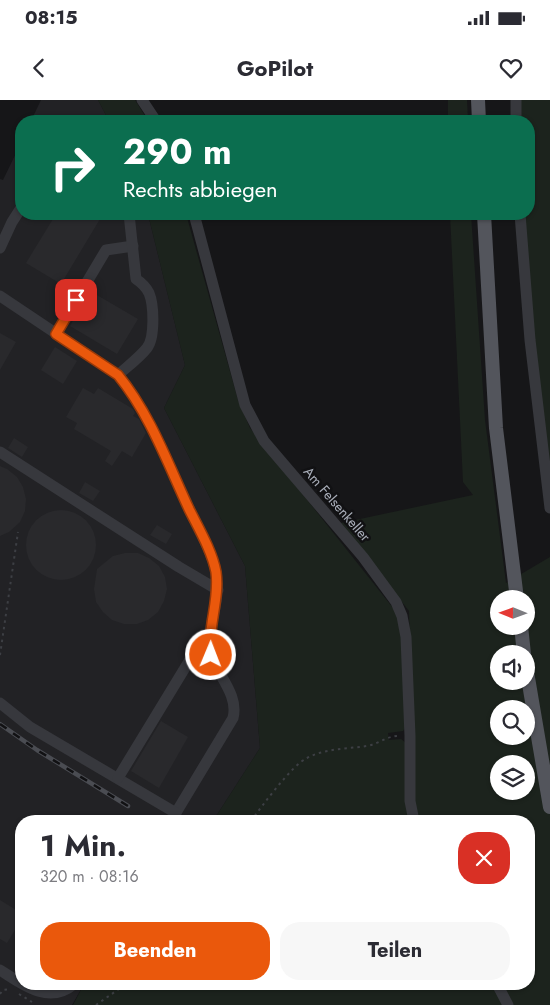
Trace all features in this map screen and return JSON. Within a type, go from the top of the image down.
[{"type":"main road","points":[[484,220],[496,428],[516,590]]},
{"type":"main road","points":[[530,690],[550,807]]},
{"type":"street","points":[[142,100],[152,115]]},
{"type":"street","points":[[516,100],[516,115]]},
{"type":"street","points":[[0,248],[15,217]]},
{"type":"street","points":[[118,375],[148,347],[154,330],[150,295],[145,285],[136,279],[130,220]]},
{"type":"street","name":"Am Felsenkeller","points":[[196,220],[245,405],[256,428],[276,457],[363,557],[396,602],[402,616],[406,637],[410,736],[410,802],[413,815]]},
{"type":"street","points":[[520,220],[530,340],[550,508]]},
{"type":"street","points":[[56,334],[106,250],[133,246]]},
{"type":"street","points":[[0,296],[118,375],[149,422],[207,547],[215,570],[218,590],[209,641],[211,655],[234,701],[235,711],[233,718],[175,815]]},
{"type":"street","points":[[0,452],[218,590]]},
{"type":"street","points":[[118,778],[194,653],[210,646]]},
{"type":"street","points":[[0,703],[30,727],[118,778],[171,815]]},
{"type":"street","points":[[1,975],[15,982]]},
{"type":"street","points":[[29,990],[46,996],[56,995],[67,990]]},
{"type":"street","points":[[500,990],[508,1005]]},
{"type":"path","points":[[0,655],[18,532]]},
{"type":"path","points":[[256,815],[305,758],[330,750],[369,745],[392,736],[410,736]]},
{"type":"path","points":[[0,994],[3,990],[10,989],[32,1002]]},
{"type":"path","points":[[96,1005],[117,990]]},
{"type":"shaded area","points":[[41,100],[98,100],[106,115],[34,115]]},
{"type":"shaded area","points":[[98,100],[135,100],[144,115],[106,115]]},
{"type":"shaded area","points":[[448,100],[467,100],[468,115],[448,115]]},
{"type":"shaded area","points":[[521,100],[550,100],[550,473],[534,346],[524,220],[535,220],[535,115],[521,115]]},
{"type":"shaded area","points":[[15,155],[15,220],[149,220],[185,365],[164,408],[245,566],[260,748],[217,815],[15,815],[15,990],[81,990],[72,1005],[0,1005],[0,179],[3,180]]},
{"type":"shaded area","points":[[149,220],[188,220],[238,400],[250,428],[401,618],[406,727],[403,731],[388,733],[389,740],[401,739],[407,744],[408,815],[217,815],[260,748],[245,566],[164,408],[185,365]]},
{"type":"shaded area","points":[[450,220],[471,220],[485,420],[506,583],[550,557],[550,1005],[511,1005],[502,990],[535,990],[535,815],[416,815],[409,611],[341,523],[473,495],[463,482]]},
{"type":"shaded area","points":[[81,990],[496,990],[504,1005],[73,1005]]},
{"type":"building","points":[[52,220],[99,220],[61,284],[26,263]]},
{"type":"building","points":[[90,291],[138,319],[117,354],[70,326]]},
{"type":"building","points":[[0,333],[16,342],[0,370]]},
{"type":"building","points":[[55,347],[77,361],[63,384],[41,370]]},
{"type":"building","points":[[83,388],[94,394],[98,388],[133,409],[135,413],[133,416],[139,419],[146,433],[132,457],[122,451],[112,466],[105,461],[111,451],[74,429],[77,423],[66,417]]},
{"type":"building","points":[[14,438],[28,447],[22,457],[8,448]]},
{"type":"building","points":[[0,466],[17,477],[23,487],[26,499],[25,511],[20,522],[9,532],[0,536]]},
{"type":"building","points":[[85,482],[100,491],[93,501],[79,493]]},
{"type":"building","points":[[68,510],[81,516],[90,525],[94,531],[96,545],[94,559],[86,570],[75,578],[54,580],[47,578],[36,570],[28,559],[26,538],[28,531],[36,520],[47,512]]},
{"type":"building","points":[[157,525],[172,534],[166,544],[150,535]]},
{"type":"building","points":[[125,553],[138,553],[149,558],[159,566],[165,577],[167,589],[164,601],[158,612],[148,620],[137,624],[124,624],[112,620],[96,602],[94,589],[97,569],[113,556]]},
{"type":"building","points":[[161,721],[188,737],[159,788],[131,771]]},
{"type":"building","points":[[0,900],[15,909],[15,930],[7,943],[0,939]]},
{"type":"railway","points":[[0,724],[37,750],[128,806]]},
{"type":"route","points":[[76,300],[56,334],[118,375],[125,383],[149,422],[207,547],[215,570],[218,590],[209,641],[211,655]]}]
